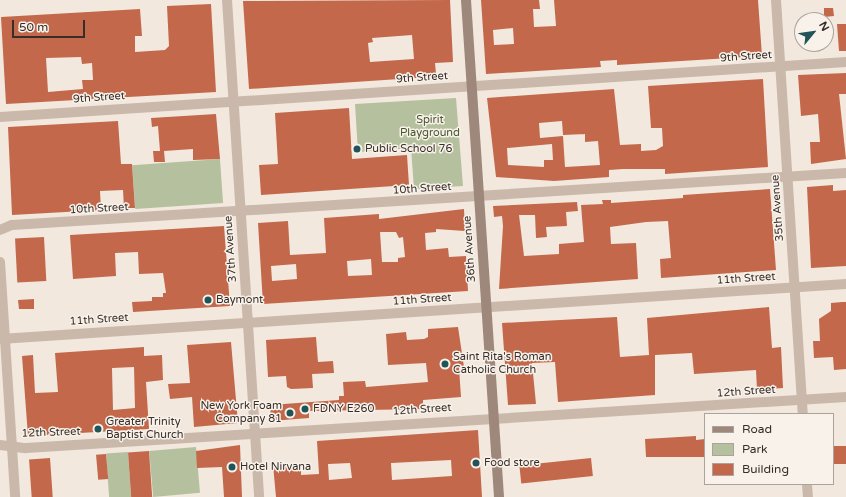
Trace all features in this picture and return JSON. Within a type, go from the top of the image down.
[{"type":"main road","name":"36th Avenue","points":[[466,0],[499,497]]},
{"type":"street","name":"37th Avenue","points":[[227,0],[259,497]]},
{"type":"street","name":"35th Avenue","points":[[776,0],[803,413]]},
{"type":"street","name":"9th Street","points":[[0,117],[846,62]]},
{"type":"street","name":"10th Street","points":[[0,230],[9,226],[846,173]]},
{"type":"street","points":[[0,262],[2,338],[15,497]]},
{"type":"street","name":"11th Street","points":[[2,338],[846,284]]},
{"type":"street","name":"12th Street","points":[[0,445],[12,446],[255,433],[846,397]]},
{"type":"street","points":[[807,485],[808,497]]},
{"type":"green space","name":"Spirit Playground","points":[[456,98],[463,186],[414,189],[411,148],[358,152],[355,104]]},
{"type":"green space","points":[[220,159],[223,203],[135,209],[132,165]]},
{"type":"green space","points":[[196,447],[200,493],[153,497],[149,451]]},
{"type":"green space","points":[[128,452],[131,497],[109,497],[106,454]]},
{"type":"building","points":[[450,0],[453,62],[435,63],[436,74],[429,77],[249,89],[243,1]],"holes":[[[412,35],[414,59],[370,62],[368,43],[373,42],[372,38]]]},
{"type":"building","points":[[481,0],[539,0],[540,9],[533,9],[534,27],[556,26],[554,0],[758,0],[762,56],[617,65],[617,60],[600,61],[601,67],[486,74]],"holes":[[[513,28],[514,44],[494,45],[493,30]]]},
{"type":"building","points":[[211,4],[216,92],[6,104],[1,17],[140,9],[142,36],[135,36],[135,52],[165,50],[169,46],[167,6]],"holes":[[[81,57],[82,64],[92,63],[93,80],[82,80],[83,89],[48,92],[46,58]]]},
{"type":"building","points":[[824,8],[833,8],[834,12],[824,12]]},
{"type":"building","points":[[837,24],[846,24],[846,51],[839,51]]},
{"type":"building","points":[[846,73],[846,94],[839,94],[846,159],[811,164],[810,142],[820,142],[818,114],[801,116],[798,75]]},
{"type":"building","points":[[763,79],[768,167],[665,174],[665,169],[623,169],[609,170],[609,177],[554,181],[496,177],[487,98],[614,89],[620,145],[641,144],[641,151],[656,150],[663,146],[662,128],[651,128],[648,86]],"holes":[[[562,121],[563,135],[585,134],[585,142],[598,141],[600,165],[565,167],[563,136],[540,138],[539,123]],[[552,144],[553,160],[544,160],[544,167],[508,165],[507,148]]]},
{"type":"building","points":[[349,108],[352,159],[407,155],[409,185],[261,195],[259,165],[278,164],[275,113]]},
{"type":"building","points":[[216,114],[220,159],[193,160],[193,149],[164,151],[165,162],[154,162],[153,151],[160,151],[158,126],[152,127],[151,118]]},
{"type":"building","points":[[118,121],[121,164],[132,164],[135,208],[124,208],[123,190],[100,191],[101,210],[12,215],[8,127]]},
{"type":"building","points":[[833,185],[833,191],[846,190],[846,266],[811,268],[807,187]]},
{"type":"building","points":[[770,189],[776,270],[661,278],[660,259],[671,258],[668,221],[646,222],[610,227],[611,244],[636,243],[638,279],[499,289],[503,226],[502,216],[494,217],[493,206],[577,202],[578,211],[566,212],[567,226],[546,227],[547,237],[536,238],[535,215],[519,215],[524,256],[559,254],[559,244],[584,242],[581,205],[603,204],[602,200],[611,200],[611,203],[683,198],[683,195]]},
{"type":"building","points":[[464,209],[465,231],[436,229],[436,232],[425,233],[426,250],[448,248],[449,257],[466,256],[468,291],[263,304],[258,223],[288,221],[290,255],[326,253],[324,218],[379,214],[379,219]],"holes":[[[380,232],[396,232],[399,238],[403,237],[405,257],[398,258],[398,262],[382,262]],[[371,259],[372,275],[348,276],[347,261]],[[296,264],[297,279],[272,281],[271,266]]]},
{"type":"building","points":[[224,226],[230,306],[133,312],[132,302],[152,301],[152,297],[163,297],[163,293],[166,293],[163,273],[139,274],[138,252],[115,253],[116,276],[73,279],[70,235]]},
{"type":"building","points":[[44,237],[46,281],[17,282],[15,239]]},
{"type":"building","points":[[34,299],[34,309],[19,309],[18,300]]},
{"type":"building","points":[[846,302],[846,369],[834,370],[833,357],[814,358],[813,341],[820,341],[819,319],[831,311],[831,303]]},
{"type":"building","points":[[769,307],[772,348],[781,347],[783,388],[757,390],[756,370],[694,374],[692,353],[655,355],[655,395],[558,402],[555,362],[532,363],[536,404],[508,405],[502,323],[617,317],[620,357],[649,355],[647,318]]},
{"type":"building","points":[[458,327],[464,367],[459,368],[461,397],[423,400],[423,409],[309,411],[309,418],[271,421],[270,405],[339,400],[339,396],[344,396],[343,382],[365,381],[366,387],[428,382],[426,363],[388,365],[386,334],[406,332],[407,340],[424,339],[428,337],[428,329]]},
{"type":"building","points":[[316,337],[318,362],[333,361],[334,373],[312,374],[313,388],[291,389],[287,387],[286,376],[268,377],[266,340]]},
{"type":"building","points":[[231,342],[238,423],[194,427],[192,397],[170,399],[168,384],[190,383],[187,345]]},
{"type":"building","points":[[144,347],[144,356],[162,355],[163,380],[146,382],[149,429],[28,436],[22,356],[33,355],[35,393],[58,392],[55,353]],"holes":[[[134,367],[135,408],[113,410],[112,368]]]},
{"type":"building","points":[[478,430],[482,497],[276,497],[273,465],[301,466],[301,475],[319,474],[317,441]],"holes":[[[451,460],[452,476],[392,480],[391,463]],[[350,463],[352,478],[329,480],[328,464]]]},
{"type":"building","points":[[696,436],[696,440],[704,439],[704,457],[646,457],[645,439]]},
{"type":"building","name":"Hotel Nirvana","points":[[240,445],[242,497],[224,497],[222,467],[197,468],[196,451]]},
{"type":"building","points":[[834,446],[846,446],[846,464],[834,464]]},
{"type":"building","points":[[149,451],[152,497],[131,497],[128,452]]},
{"type":"building","points":[[106,454],[108,479],[98,480],[96,455]]},
{"type":"building","points":[[50,458],[53,497],[32,497],[29,459]]},
{"type":"building","points":[[591,458],[593,476],[521,483],[519,466]]},
{"type":"place","name":"Public School 76","points":[[357,149]]},
{"type":"place","name":"Baymont","points":[[208,300]]},
{"type":"place","name":"Saint Rita's Roman Catholic Church","points":[[445,364]]},
{"type":"place","name":"FDNY E260","points":[[305,409]]},
{"type":"place","name":"New York Foam Company 81","points":[[290,413]]},
{"type":"place","name":"Greater Trinity Baptist Church","points":[[98,429]]},
{"type":"place","name":"Food store","points":[[476,463]]},
{"type":"place","name":"Hotel Nirvana","points":[[232,467]]}]
